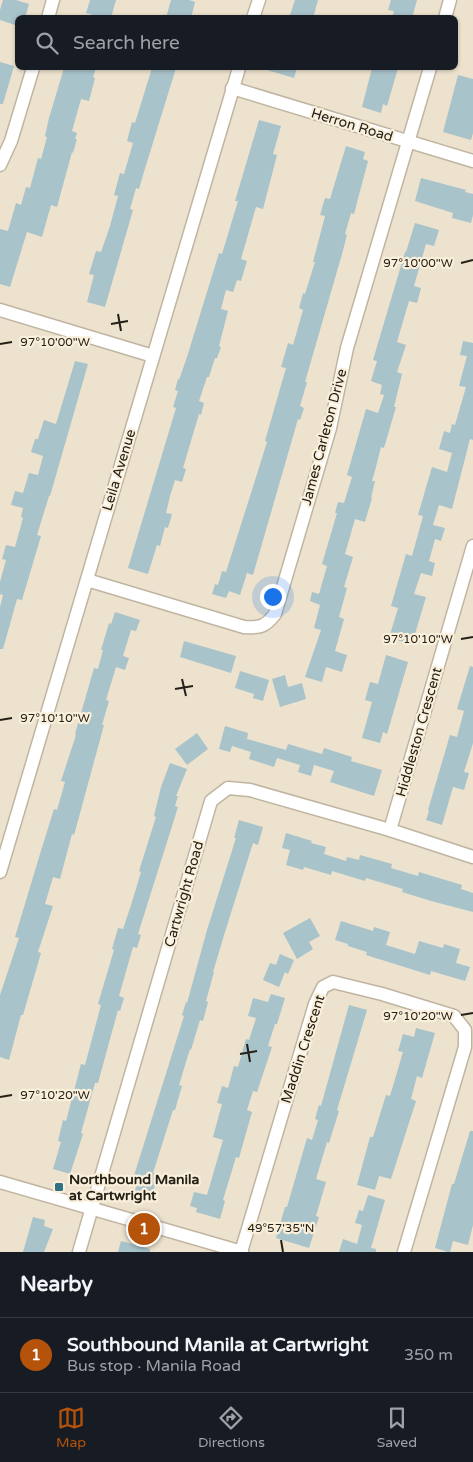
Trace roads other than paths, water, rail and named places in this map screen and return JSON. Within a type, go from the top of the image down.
[{"type":"street","points":[[49,15],[53,0]]},
{"type":"street","points":[[254,15],[259,0]]},
{"type":"street","points":[[446,15],[450,0]]},
{"type":"street","points":[[0,165],[5,140],[32,70]]},
{"type":"street","name":"Leila Avenue","points":[[0,872],[238,70]]},
{"type":"street","name":"James Carleton Drive","points":[[87,580],[244,627],[258,628],[268,623],[275,614],[330,428],[347,348],[429,70]]},
{"type":"street","name":"Herron Road","points":[[232,88],[473,161]]},
{"type":"street","points":[[0,310],[153,356]]},
{"type":"street","name":"Hiddleston Crescent","points":[[390,830],[473,546]]},
{"type":"street","name":"Cartwright Road","points":[[80,1252],[211,801],[228,788],[237,788],[390,830],[473,857]]},
{"type":"street","name":"Maddin Crescent","points":[[241,1252],[315,1004],[323,987],[333,982],[382,994],[454,1016],[465,1030],[465,1047],[404,1252]]},
{"type":"street","points":[[0,1182],[241,1252]]},
{"type":"place","name":"Northbound Manila at Cartwright","points":[[59,1187]]},
{"type":"place","name":"Southbound Manila at Cartwright","points":[[144,1229]]}]
